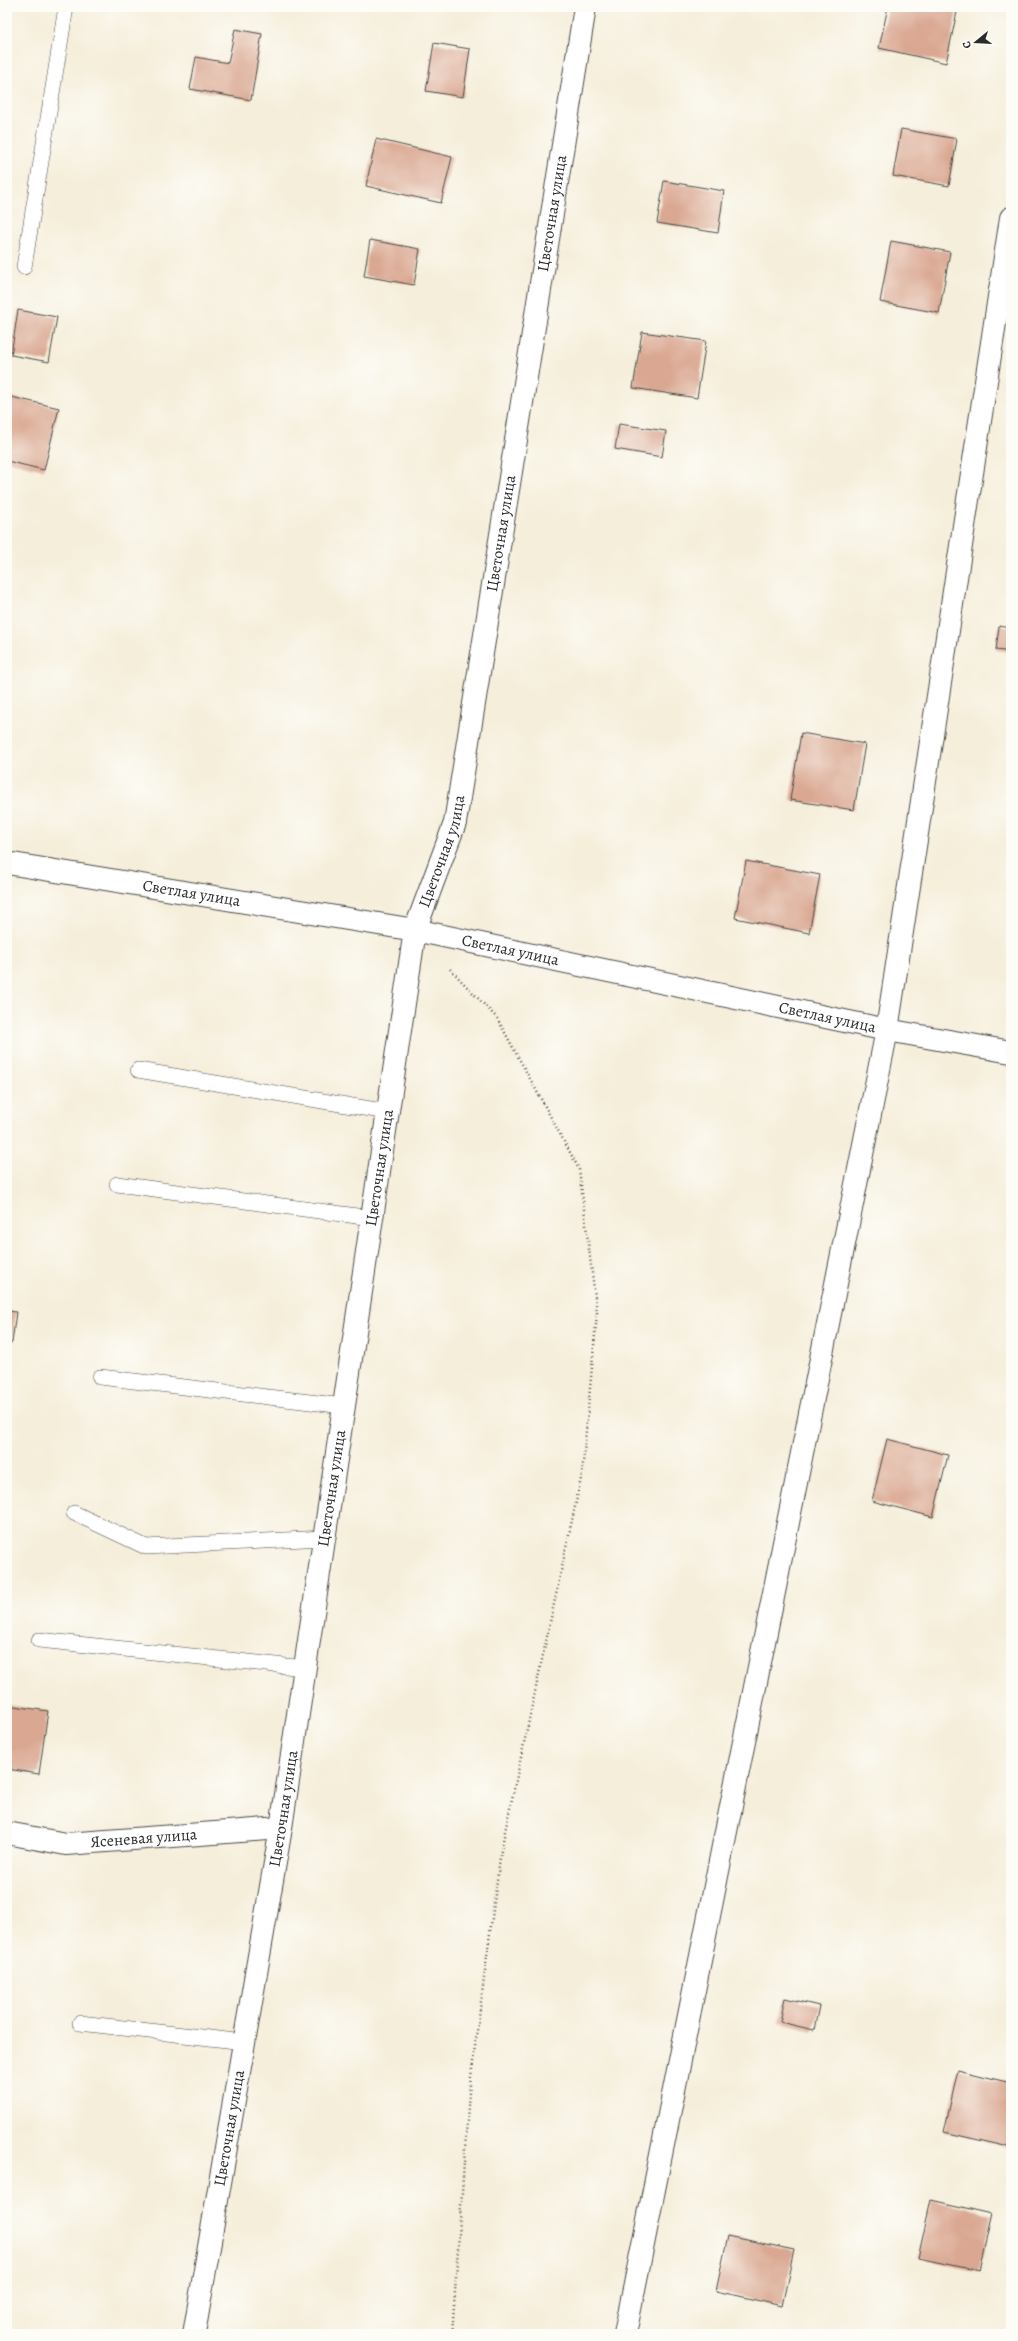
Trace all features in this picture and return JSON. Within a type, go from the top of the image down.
[{"type":"street","name":"Цветочная улица","points":[[194,2334],[281,1828],[415,930],[455,823],[585,7]]},
{"type":"street","points":[[625,2334],[887,1030],[1011,218]]},
{"type":"street","name":"Светлая улица","points":[[7,863],[415,930],[887,1030],[1011,1052]]},
{"type":"street","name":"Ясеневая улица","points":[[7,1833],[66,1844],[281,1828]]},
{"type":"lane","points":[[24,267],[66,7]]},
{"type":"lane","points":[[138,1070],[388,1112]]},
{"type":"lane","points":[[117,1184],[372,1218]]},
{"type":"lane","points":[[100,1377],[344,1406]]},
{"type":"lane","points":[[74,1513],[146,1547],[325,1538]]},
{"type":"lane","points":[[39,1640],[305,1668]]},
{"type":"lane","points":[[80,2023],[244,2042]]},
{"type":"path","points":[[445,963],[497,1018],[579,1169],[597,1313],[582,1474],[501,1850],[469,2092],[452,2334]]},
{"type":"building","points":[[888,7],[958,7],[946,63],[879,48]]},
{"type":"building","points":[[235,29],[262,34],[251,100],[190,89],[196,57],[228,63]]},
{"type":"building","points":[[434,43],[470,49],[463,97],[426,91]]},
{"type":"building","points":[[901,129],[957,139],[949,186],[893,176]]},
{"type":"building","points":[[376,139],[452,157],[441,203],[366,186]]},
{"type":"building","points":[[664,181],[724,191],[718,233],[657,223]]},
{"type":"building","points":[[370,240],[420,249],[414,285],[364,276]]},
{"type":"building","points":[[891,241],[950,252],[939,313],[880,302]]},
{"type":"building","points":[[18,310],[57,317],[49,362],[11,355]]},
{"type":"building","points":[[642,332],[706,341],[697,398],[633,388]]},
{"type":"building","points":[[7,396],[59,408],[44,470],[7,461]]},
{"type":"building","points":[[619,424],[666,431],[662,457],[615,449]]},
{"type":"building","points":[[999,626],[1011,628],[1011,652],[996,650]]},
{"type":"building","points":[[801,733],[865,744],[854,810],[790,800]]},
{"type":"building","points":[[746,861],[820,875],[809,933],[735,918]]},
{"type":"building","points":[[7,1311],[16,1312],[12,1343],[7,1342]]},
{"type":"building","points":[[887,1439],[948,1455],[933,1517],[872,1501]]},
{"type":"building","points":[[7,1705],[48,1711],[39,1774],[7,1769]]},
{"type":"building","points":[[785,1998],[819,2006],[814,2030],[780,2022]]},
{"type":"building","points":[[958,2070],[1011,2083],[1011,2138],[1009,2147],[944,2132]]},
{"type":"building","points":[[931,2200],[992,2214],[979,2271],[918,2258]]},
{"type":"building","points":[[728,2236],[794,2250],[782,2306],[716,2291]]}]
